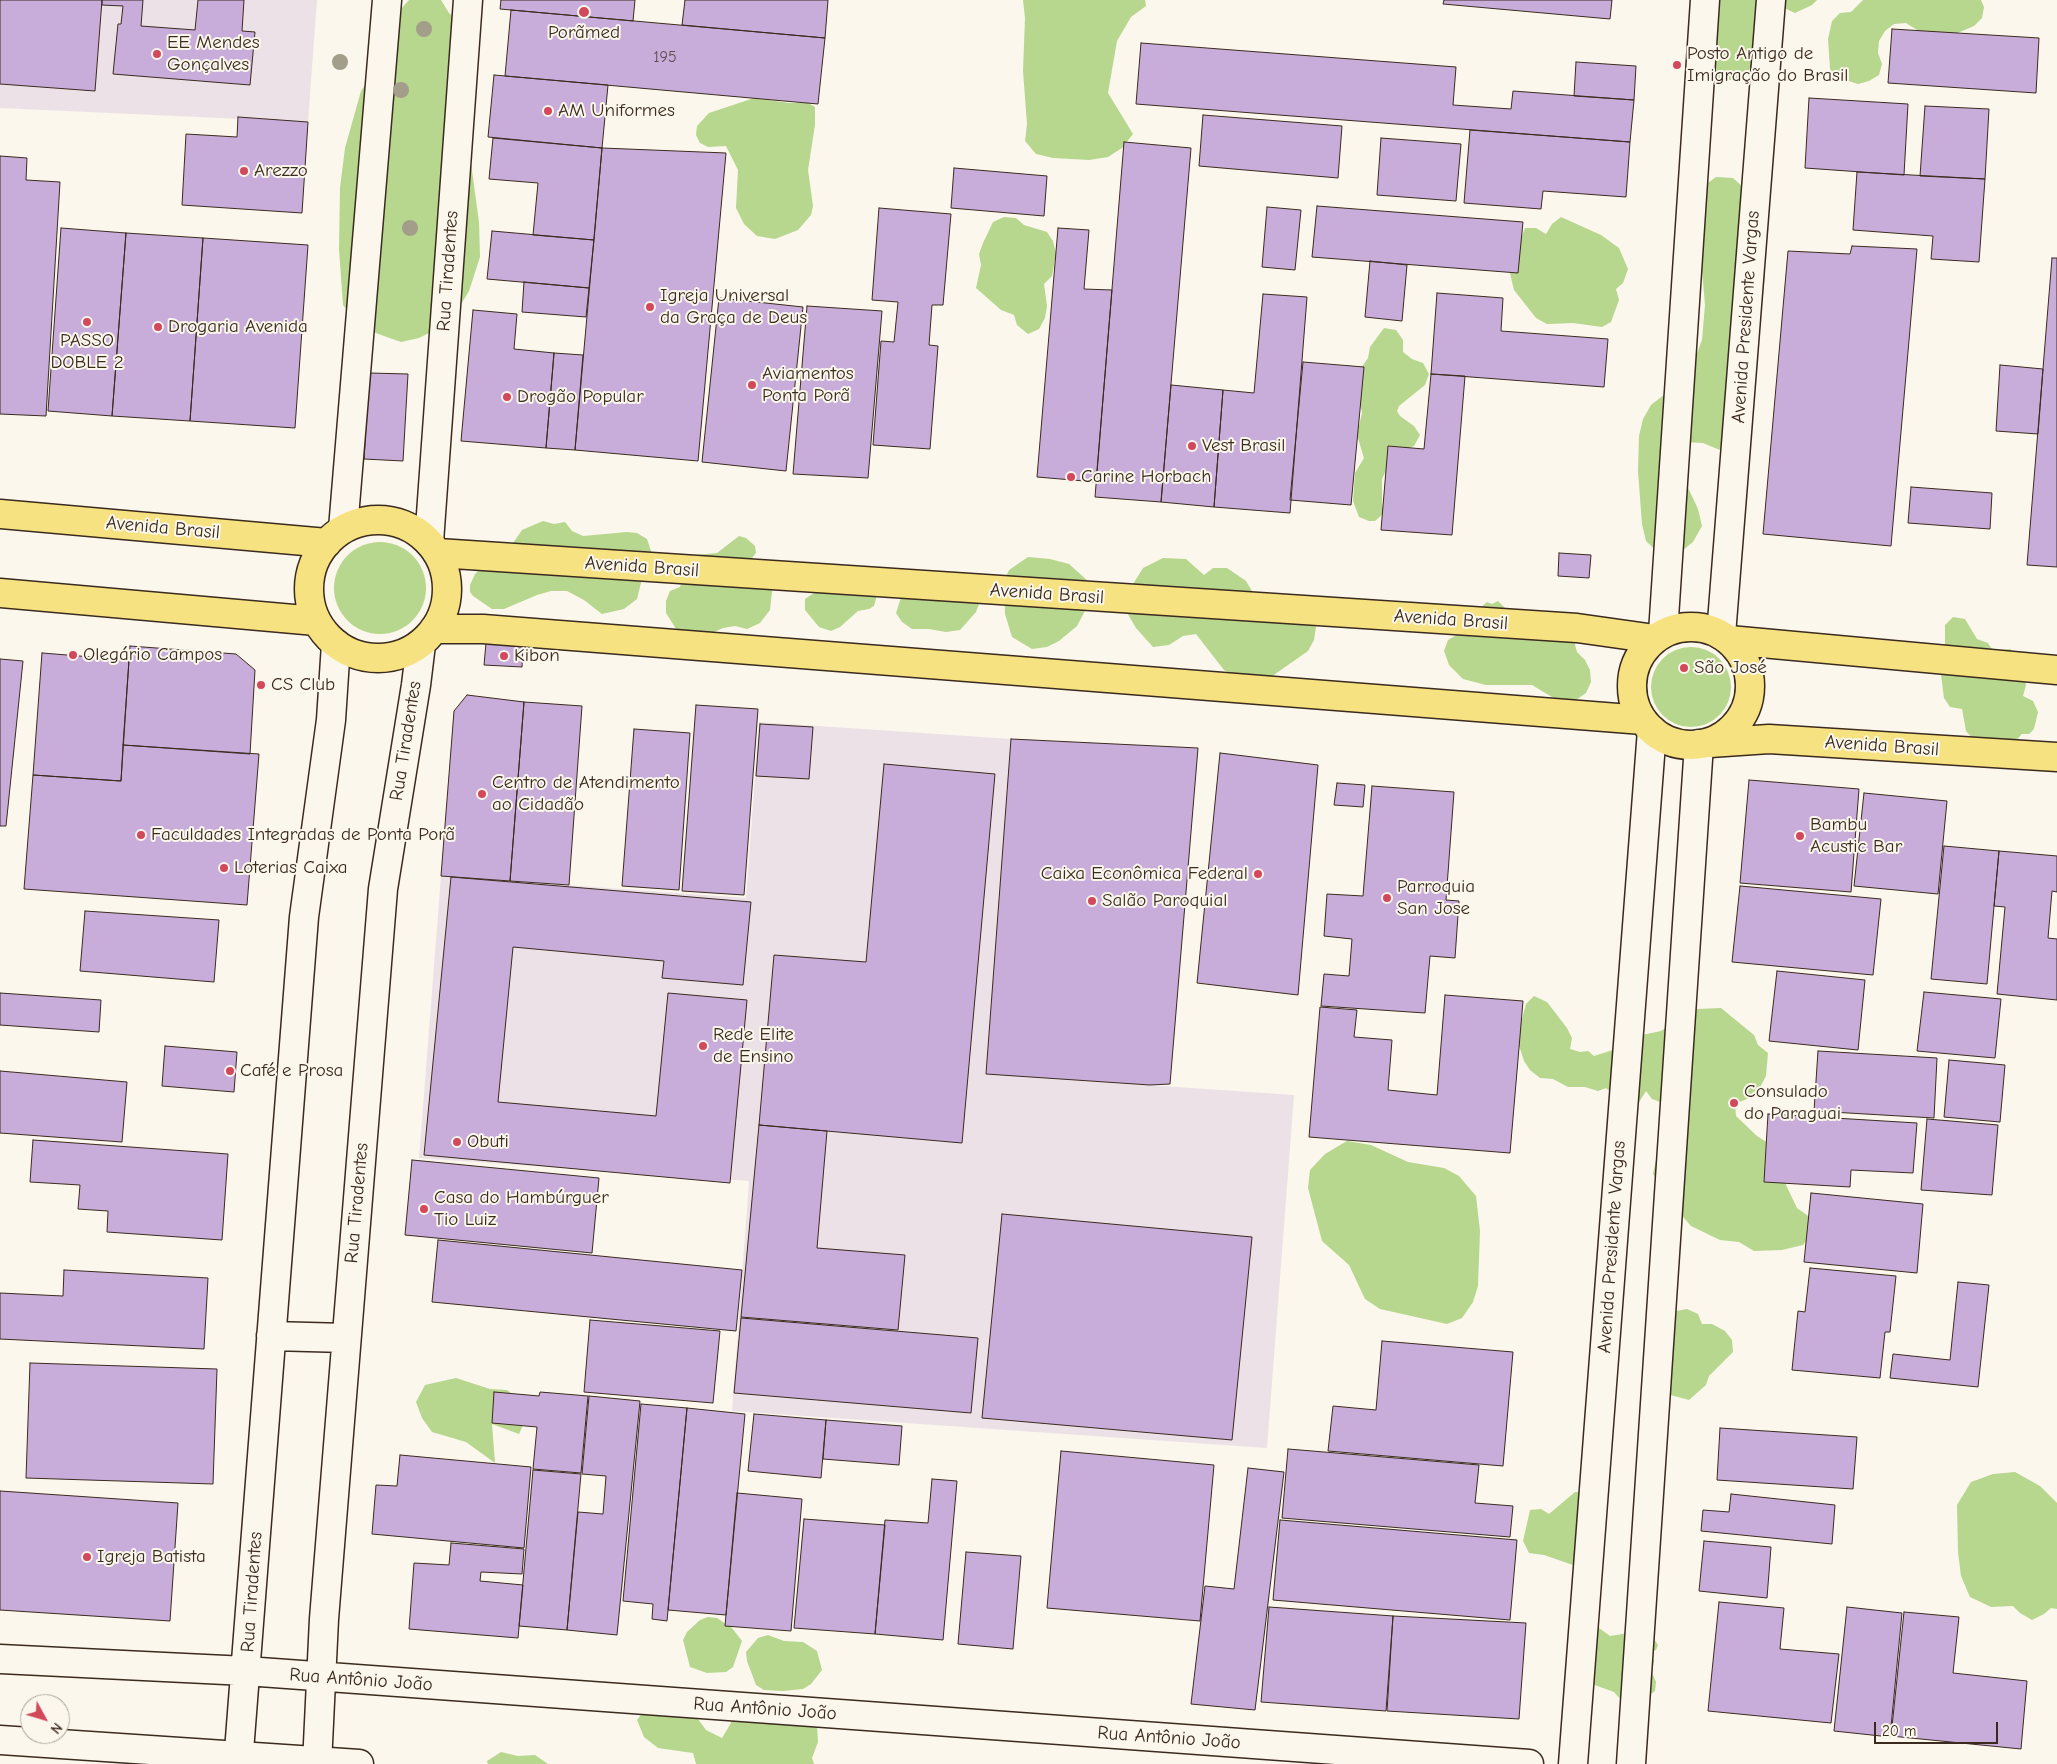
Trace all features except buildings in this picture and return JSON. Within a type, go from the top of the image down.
[{"type":"main road","points":[[335,536],[387,0]]},
{"type":"main road","name":"Rua Tiradentes","points":[[433,547],[468,0]]},
{"type":"main road","points":[[1659,636],[1705,0]]},
{"type":"main road","name":"Avenida Presidente Vargas","points":[[1725,637],[1771,0]]},
{"type":"main road","name":"Avenida Brasil","points":[[0,514],[335,536]]},
{"type":"main road","points":[[427,637],[446,605],[447,592],[446,578],[433,547],[417,531],[388,520],[373,520],[335,536],[314,563],[309,580],[309,598],[316,621],[321,630],[336,644],[359,656],[385,658],[398,656],[427,637],[483,629],[1647,725]]},
{"type":"main road","name":"Avenida Brasil","points":[[433,547],[1577,628],[1659,636]]},
{"type":"main road","points":[[0,593],[316,621]]},
{"type":"main road","points":[[1692,626],[1712,630],[1725,637],[1740,652],[1747,666],[1750,682],[1749,698],[1734,726],[1722,737],[1702,744],[1673,743],[1647,725],[1637,712],[1632,693],[1633,672],[1641,654],[1659,636],[1692,626]]},
{"type":"main road","name":"Rua Tiradentes","points":[[317,1763],[324,1619],[383,889],[416,685],[427,637]]},
{"type":"main road","points":[[1725,637],[2057,670]]},
{"type":"main road","name":"Rua Tiradentes","points":[[238,1760],[304,917],[331,720],[336,644]]},
{"type":"main road","name":"Avenida Presidente Vargas","points":[[1573,1764],[1647,725]]},
{"type":"main road","name":"Avenida Brasil","points":[[1702,744],[1769,738],[2057,757]]},
{"type":"main road","points":[[1631,1764],[1702,744]]},
{"type":"main road","points":[[271,1336],[346,1338]]},
{"type":"main road","name":"Rua Antônio João","points":[[0,1659],[246,1671],[1529,1764]]},
{"type":"main road","points":[[0,1740],[238,1760],[359,1764]]},
{"type":"shaded area","name":"EE Mendes Gonçalves","points":[[0,0],[317,0],[308,122],[0,108]]},
{"type":"shaded area","points":[[759,722],[1011,739],[986,1074],[1294,1095],[1267,1448],[732,1411],[749,1181],[419,1158],[441,876],[746,898]]},
{"type":"green space","points":[[409,0],[441,0],[449,13],[466,27],[462,97],[479,222],[480,257],[469,291],[460,306],[435,330],[419,338],[401,342],[367,330],[354,319],[343,305],[339,249],[340,188],[345,148],[361,91],[391,46],[399,11]]},
{"type":"green space","points":[[1023,0],[1145,0],[1146,6],[1131,17],[1117,41],[1108,93],[1133,134],[1122,148],[1108,157],[1089,160],[1053,158],[1036,154],[1025,141],[1027,124],[1023,71],[1025,18]]},
{"type":"green space","points":[[1696,0],[1817,0],[1812,5],[1795,13],[1780,6],[1750,69],[1737,80],[1720,80],[1703,73]]},
{"type":"green space","points":[[1863,0],[1981,0],[1984,7],[1982,18],[1974,26],[1955,34],[1925,35],[1906,23],[1894,24],[1885,31],[1879,41],[1878,53],[1882,64],[1879,75],[1869,81],[1858,84],[1836,77],[1830,69],[1828,39],[1832,21],[1840,13],[1851,12]]},
{"type":"green space","points":[[754,98],[789,103],[808,103],[815,107],[815,125],[808,170],[813,206],[811,215],[798,230],[775,239],[757,236],[744,224],[736,208],[738,170],[726,146],[708,147],[700,143],[696,135],[697,126],[709,113]]},
{"type":"green space","points":[[1716,177],[1733,178],[1746,190],[1747,224],[1765,275],[1754,386],[1734,438],[1720,450],[1703,443],[1685,442],[1683,477],[1698,509],[1702,526],[1693,542],[1668,562],[1646,541],[1642,524],[1638,471],[1639,436],[1643,419],[1651,405],[1680,385],[1690,372],[1702,340],[1705,305],[1699,236],[1701,188]]},
{"type":"green space","points":[[1004,217],[1016,218],[1024,225],[1047,232],[1053,241],[1056,253],[1052,276],[1044,284],[1047,306],[1045,318],[1039,329],[1028,334],[1017,325],[1014,315],[1001,310],[976,288],[981,265],[979,254],[983,243],[993,222]]},
{"type":"green space","points":[[1561,217],[1601,235],[1619,248],[1628,269],[1623,283],[1616,289],[1619,300],[1611,322],[1602,327],[1573,323],[1547,324],[1536,318],[1514,290],[1509,269],[1525,228],[1536,228],[1546,234],[1552,224]]},
{"type":"green space","points":[[1384,328],[1396,330],[1403,340],[1403,352],[1412,359],[1423,363],[1429,374],[1425,385],[1399,406],[1397,411],[1400,416],[1414,426],[1420,435],[1414,446],[1403,451],[1387,468],[1382,479],[1384,513],[1375,521],[1369,521],[1359,517],[1353,501],[1355,473],[1364,458],[1357,435],[1362,413],[1358,391],[1361,368],[1368,358],[1370,347]]},
{"type":"green space","points":[[543,521],[554,524],[565,522],[572,531],[583,536],[627,532],[637,533],[647,539],[654,560],[642,579],[637,599],[624,609],[602,614],[584,600],[567,591],[551,591],[537,595],[504,609],[492,609],[473,596],[470,592],[470,585],[475,574],[489,561],[509,549],[522,530]]},
{"type":"green space","points":[[739,536],[746,538],[755,546],[756,553],[752,558],[756,567],[773,583],[770,610],[760,623],[747,629],[735,626],[723,628],[705,636],[678,632],[666,613],[666,601],[670,591],[680,587],[688,564],[695,555],[717,553]]},
{"type":"green space","points":[[380,542],[398,546],[412,556],[422,570],[426,588],[422,606],[412,620],[398,630],[380,634],[362,630],[348,620],[338,606],[334,588],[338,570],[348,556],[362,546]]},
{"type":"green space","points":[[1028,557],[1050,559],[1069,564],[1089,582],[1088,605],[1077,626],[1059,641],[1047,647],[1032,649],[1012,637],[1005,614],[1004,581],[1009,570]]},
{"type":"green space","points":[[1163,558],[1186,559],[1204,575],[1213,568],[1227,568],[1246,581],[1258,601],[1301,609],[1316,627],[1314,640],[1308,651],[1268,679],[1244,680],[1224,670],[1196,634],[1183,636],[1169,645],[1153,647],[1136,628],[1126,611],[1130,589],[1143,568]]},
{"type":"green space","points":[[823,587],[877,595],[874,606],[858,611],[840,627],[831,631],[819,627],[805,610],[805,599]]},
{"type":"green space","points":[[903,591],[980,601],[976,612],[960,630],[946,632],[912,629],[902,622],[896,613]]},
{"type":"green space","points":[[1498,601],[1509,612],[1574,641],[1577,652],[1585,660],[1590,670],[1591,682],[1586,693],[1570,704],[1562,703],[1532,685],[1486,685],[1463,679],[1449,665],[1444,651],[1448,640],[1469,628],[1477,611],[1487,602],[1492,604]]},
{"type":"green space","points":[[1953,617],[1965,619],[1977,639],[1988,643],[1993,651],[2010,649],[2015,653],[2026,685],[2023,696],[2033,701],[2038,712],[2034,729],[2029,734],[2022,734],[2012,745],[1974,740],[1966,731],[1962,709],[1950,707],[1944,698],[1941,675],[1934,666],[1945,647],[1945,625]]},
{"type":"green space","points":[[1683,647],[1699,647],[1720,658],[1731,679],[1731,695],[1720,716],[1699,727],[1683,727],[1669,721],[1657,709],[1651,695],[1651,679],[1657,665],[1669,653]]},
{"type":"green space","points":[[1534,996],[1547,1002],[1567,1028],[1572,1038],[1570,1049],[1580,1052],[1588,1051],[1594,1056],[1616,1049],[1637,1036],[1661,1031],[1697,1009],[1721,1008],[1754,1035],[1758,1045],[1768,1053],[1766,1076],[1756,1095],[1735,1104],[1736,1116],[1757,1136],[1773,1146],[1786,1174],[1786,1185],[1797,1208],[1807,1215],[1813,1224],[1810,1236],[1803,1245],[1782,1250],[1754,1251],[1739,1242],[1720,1240],[1691,1226],[1676,1209],[1653,1174],[1657,1155],[1672,1137],[1663,1103],[1652,1099],[1646,1091],[1638,1104],[1630,1110],[1606,1088],[1598,1091],[1585,1087],[1568,1087],[1553,1079],[1540,1078],[1530,1070],[1524,1061],[1517,1039],[1526,1004]]},
{"type":"green space","points":[[1347,1141],[1371,1145],[1408,1162],[1444,1168],[1459,1176],[1476,1196],[1480,1231],[1478,1286],[1473,1302],[1462,1318],[1447,1324],[1380,1309],[1365,1299],[1349,1265],[1322,1241],[1308,1188],[1310,1170],[1325,1154]]},
{"type":"green space","points":[[1687,1309],[1698,1314],[1702,1324],[1712,1324],[1725,1331],[1732,1340],[1733,1352],[1709,1376],[1706,1385],[1689,1400],[1667,1394],[1653,1382],[1644,1368],[1643,1358],[1647,1346],[1676,1311]]},
{"type":"green space","points":[[456,1378],[490,1389],[507,1390],[519,1400],[527,1416],[519,1434],[492,1424],[495,1463],[466,1442],[432,1432],[422,1418],[416,1402],[425,1385]]},
{"type":"green space","points":[[2015,1472],[2040,1486],[2057,1503],[2057,1609],[2051,1608],[2032,1620],[2013,1606],[1991,1607],[1970,1597],[1961,1576],[1958,1552],[1957,1505],[1971,1482],[1993,1474]]},
{"type":"green space","points":[[1575,1492],[1581,1492],[1585,1562],[1573,1565],[1544,1555],[1529,1553],[1523,1541],[1530,1510],[1541,1509],[1549,1514]]},
{"type":"green space","points":[[708,1617],[717,1618],[732,1628],[742,1641],[733,1667],[726,1672],[707,1673],[690,1667],[683,1640],[687,1632],[700,1620]]},
{"type":"green space","points":[[1590,1625],[1599,1628],[1610,1636],[1623,1634],[1631,1627],[1652,1636],[1658,1645],[1656,1650],[1649,1652],[1654,1660],[1652,1673],[1656,1682],[1655,1691],[1644,1699],[1622,1701],[1614,1692],[1592,1684]]},
{"type":"green space","points":[[768,1635],[784,1641],[803,1642],[817,1651],[822,1670],[811,1684],[803,1689],[783,1691],[764,1690],[756,1685],[747,1661],[746,1652],[758,1638]]},
{"type":"green space","points":[[729,1706],[817,1724],[818,1742],[812,1758],[814,1764],[696,1764],[693,1753],[658,1748],[644,1737],[637,1720],[647,1707],[695,1715],[706,1730],[722,1738],[731,1723]]},
{"type":"green space","points":[[501,1752],[518,1756],[535,1755],[548,1764],[488,1764],[487,1761]]},
{"type":"place","name":"Porãmed","points":[[584,12]]},
{"type":"place","name":"EE Mendes Gonçalves","points":[[157,54]]},
{"type":"place","name":"Posto Antigo de Imigração do Brasil","points":[[1677,65]]},
{"type":"place","name":"AM Uniformes","points":[[548,111]]},
{"type":"place","name":"Arezzo","points":[[244,171]]},
{"type":"place","name":"Igreja Universal da Graça de Deus","points":[[650,307]]},
{"type":"place","name":"PASSO DOBLE 2","points":[[87,322]]},
{"type":"place","name":"Drogaria Avenida","points":[[158,327]]},
{"type":"place","name":"Aviamentos Ponta Porã","points":[[752,385]]},
{"type":"place","name":"Drogão Popular","points":[[507,397]]},
{"type":"place","name":"Vest Brasil","points":[[1192,446]]},
{"type":"place","name":"Carine Horbach","points":[[1071,477]]},
{"type":"place","name":"Olegário Campos","points":[[73,655]]},
{"type":"place","name":"Kibon","points":[[504,656]]},
{"type":"place","name":"São José","points":[[1684,668]]},
{"type":"place","name":"CS Club","points":[[261,685]]},
{"type":"place","name":"Centro de Atendimento ao Cidadão","points":[[482,794]]},
{"type":"place","name":"Faculdades Integradas de Ponta Porã","points":[[141,835]]},
{"type":"place","name":"Bambu Acustic Bar","points":[[1800,836]]},
{"type":"place","name":"Loterias Caixa","points":[[224,868]]},
{"type":"place","name":"Caixa Econômica Federal","points":[[1258,874]]},
{"type":"place","name":"Parroquia San Jose","points":[[1387,898]]},
{"type":"place","name":"Salão Paroquial","points":[[1092,901]]},
{"type":"place","name":"Rede Elite de Ensino","points":[[703,1046]]},
{"type":"place","name":"Café e Prosa","points":[[230,1071]]},
{"type":"place","name":"Consulado do Paraguai","points":[[1734,1103]]},
{"type":"place","name":"Obuti","points":[[457,1142]]},
{"type":"place","name":"Casa do Hambúrguer Tio Luiz","points":[[424,1209]]},
{"type":"place","name":"Igreja Batista","points":[[87,1557]]}]
